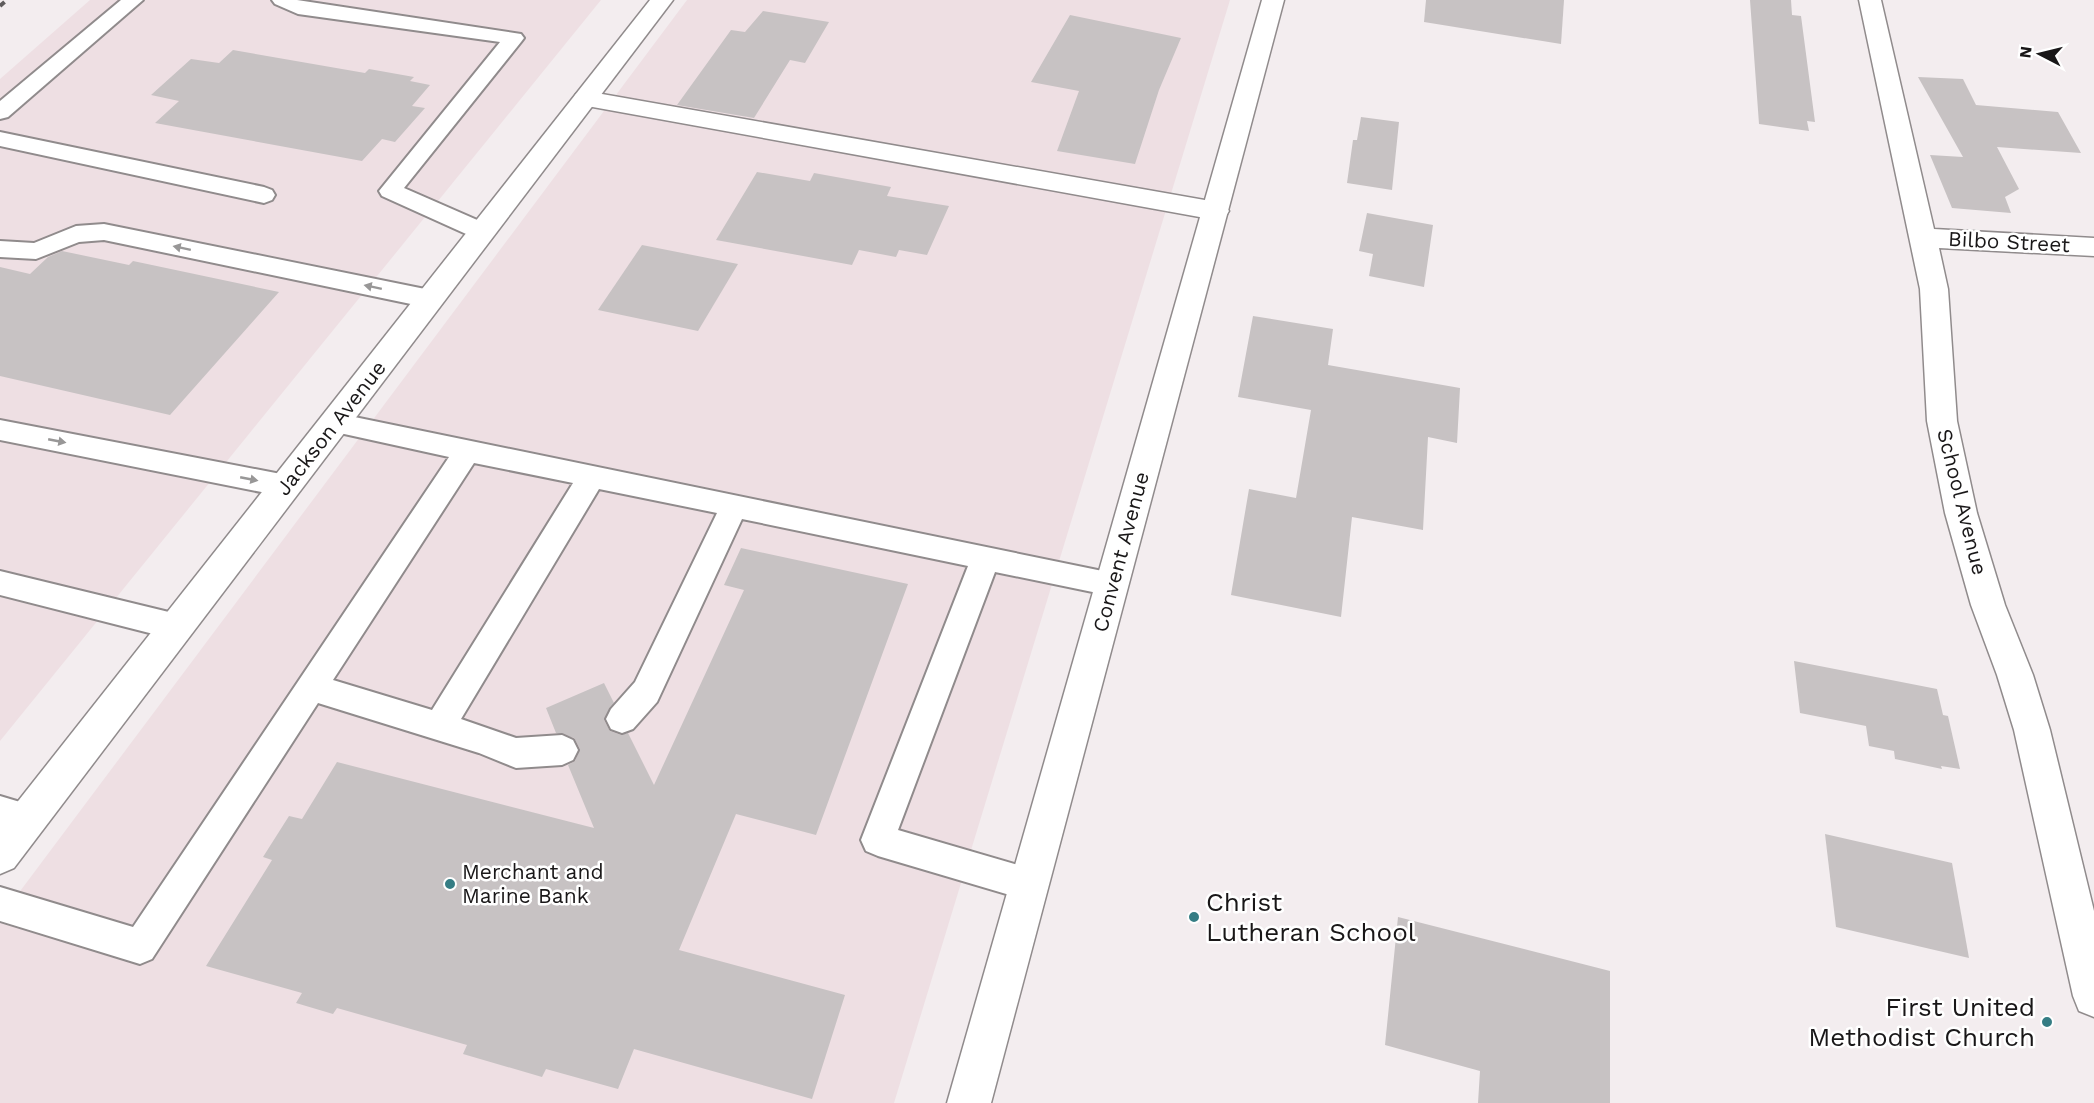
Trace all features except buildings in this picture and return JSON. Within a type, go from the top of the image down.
[{"type":"street","name":"Jackson Avenue","points":[[0,855],[14,815],[177,627],[662,0]]},
{"type":"street","name":"Convent Avenue","points":[[969,1103],[1273,0]]},
{"type":"street","name":"School Avenue","points":[[1870,0],[1934,289],[1942,421],[1961,513],[1988,605],[2015,675],[2032,730],[2094,996]]},
{"type":"street","points":[[585,99],[1216,211]]},
{"type":"street","name":"Bilbo Street","points":[[1924,238],[2094,247]]},
{"type":"lane","points":[[0,112],[133,0]]},
{"type":"lane","points":[[282,0],[298,8],[514,38],[390,191],[483,232]]},
{"type":"lane","points":[[0,139],[264,195]]},
{"type":"lane","points":[[0,249],[36,251],[76,234],[104,232],[430,299]]},
{"type":"lane","points":[[334,423],[1112,584]]},
{"type":"lane","points":[[0,430],[286,486]]},
{"type":"lane","points":[[0,904],[140,947],[468,450]]},
{"type":"lane","points":[[439,726],[592,476]]},
{"type":"lane","points":[[621,719],[646,692],[734,506]]},
{"type":"lane","points":[[986,558],[879,840],[1030,884]]},
{"type":"lane","points":[[0,583],[177,627]]},
{"type":"lane","points":[[311,687],[439,726],[516,753],[562,750]]},
{"type":"shaded area","points":[[90,0],[601,0],[0,741],[0,79]]},
{"type":"shaded area","points":[[687,0],[1230,0],[894,1103],[0,1103],[0,918]]},
{"type":"railway","points":[[0,6],[7,0]]},
{"type":"place","name":"Merchant and Marine Bank","points":[[450,884]]},
{"type":"place","name":"Christ Lutheran School","points":[[1194,917]]},
{"type":"place","name":"First United Methodist Church","points":[[2047,1022]]}]
